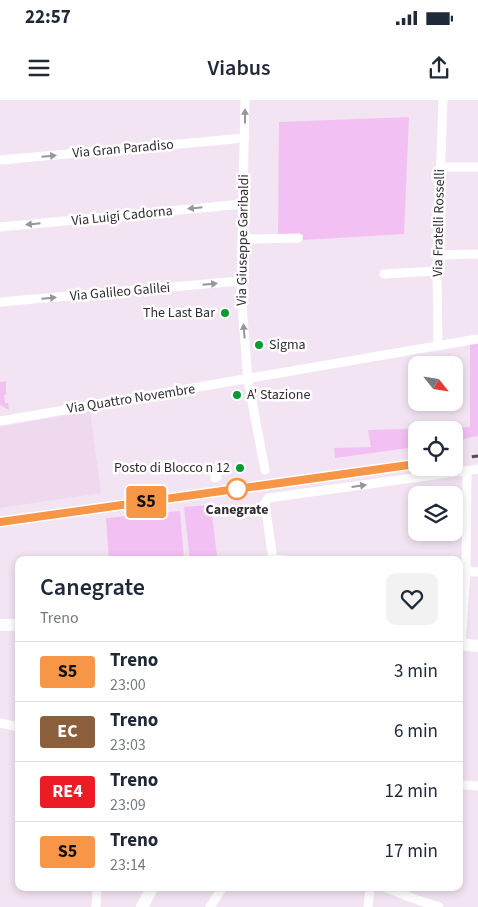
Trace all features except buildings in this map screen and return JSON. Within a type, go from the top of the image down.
[{"type":"street","name":"Via Giuseppe Garibaldi","points":[[245,100],[240,281],[248,380],[265,470]]},
{"type":"street","name":"Via Fratelli Rosselli","points":[[438,346],[437,271],[443,100]]},
{"type":"street","name":"Via Gran Paradiso","points":[[0,160],[245,138]]},
{"type":"street","points":[[440,167],[478,166]]},
{"type":"street","name":"Via Luigi Cadorna","points":[[0,228],[243,204]]},
{"type":"street","points":[[242,242],[298,238]]},
{"type":"street","points":[[438,255],[478,254]]},
{"type":"street","points":[[384,274],[437,271]]},
{"type":"street","name":"Via Galileo Galilei","points":[[0,302],[240,281]]},
{"type":"street","name":"Via Quattro Novembre","points":[[0,421],[478,340]]},
{"type":"street","name":"Via Quattro Novembre","points":[[0,414],[14,418]]},
{"type":"street","points":[[272,556],[265,503],[268,498],[478,469]]},
{"type":"street","points":[[463,556],[467,470]]},
{"type":"street","points":[[463,571],[478,572]]},
{"type":"street","points":[[0,625],[15,625]]},
{"type":"street","points":[[463,644],[478,646]]},
{"type":"street","points":[[0,723],[15,725]]},
{"type":"street","points":[[465,785],[478,786]]},
{"type":"street","points":[[96,907],[97,891]]},
{"type":"street","points":[[142,907],[150,891]]},
{"type":"street","points":[[210,907],[220,891]]},
{"type":"street","points":[[368,907],[370,891]]},
{"type":"street","points":[[394,891],[439,907]]},
{"type":"shaded area","points":[[409,117],[404,234],[303,240],[303,234],[278,235],[279,122]]},
{"type":"shaded area","points":[[478,343],[478,436],[463,439],[463,427],[470,427],[470,344]]},
{"type":"shaded area","points":[[6,381],[6,395],[4,395],[5,403],[8,403],[9,410],[0,405],[0,382]]},
{"type":"shaded area","points":[[90,411],[101,493],[0,508],[0,427]]},
{"type":"shaded area","points":[[408,429],[408,448],[335,458],[334,448],[371,447],[368,430]]},
{"type":"shaded area","points":[[211,505],[217,556],[190,556],[184,507]]},
{"type":"shaded area","points":[[180,511],[184,556],[109,556],[106,518]]},
{"type":"railway","points":[[463,458],[478,456]]},
{"type":"railway","points":[[0,522],[408,465]]},
{"type":"train","name":"S5","points":[[0,522],[408,465]]},
{"type":"place","name":"The Last Bar","points":[[225,313]]},
{"type":"place","name":"Sigma","points":[[259,345]]},
{"type":"place","name":"A' Stazione","points":[[237,395]]},
{"type":"place","name":"Posto di Blocco n 12","points":[[240,468]]},
{"type":"place","name":"Canegrate","points":[[237,489]]}]
